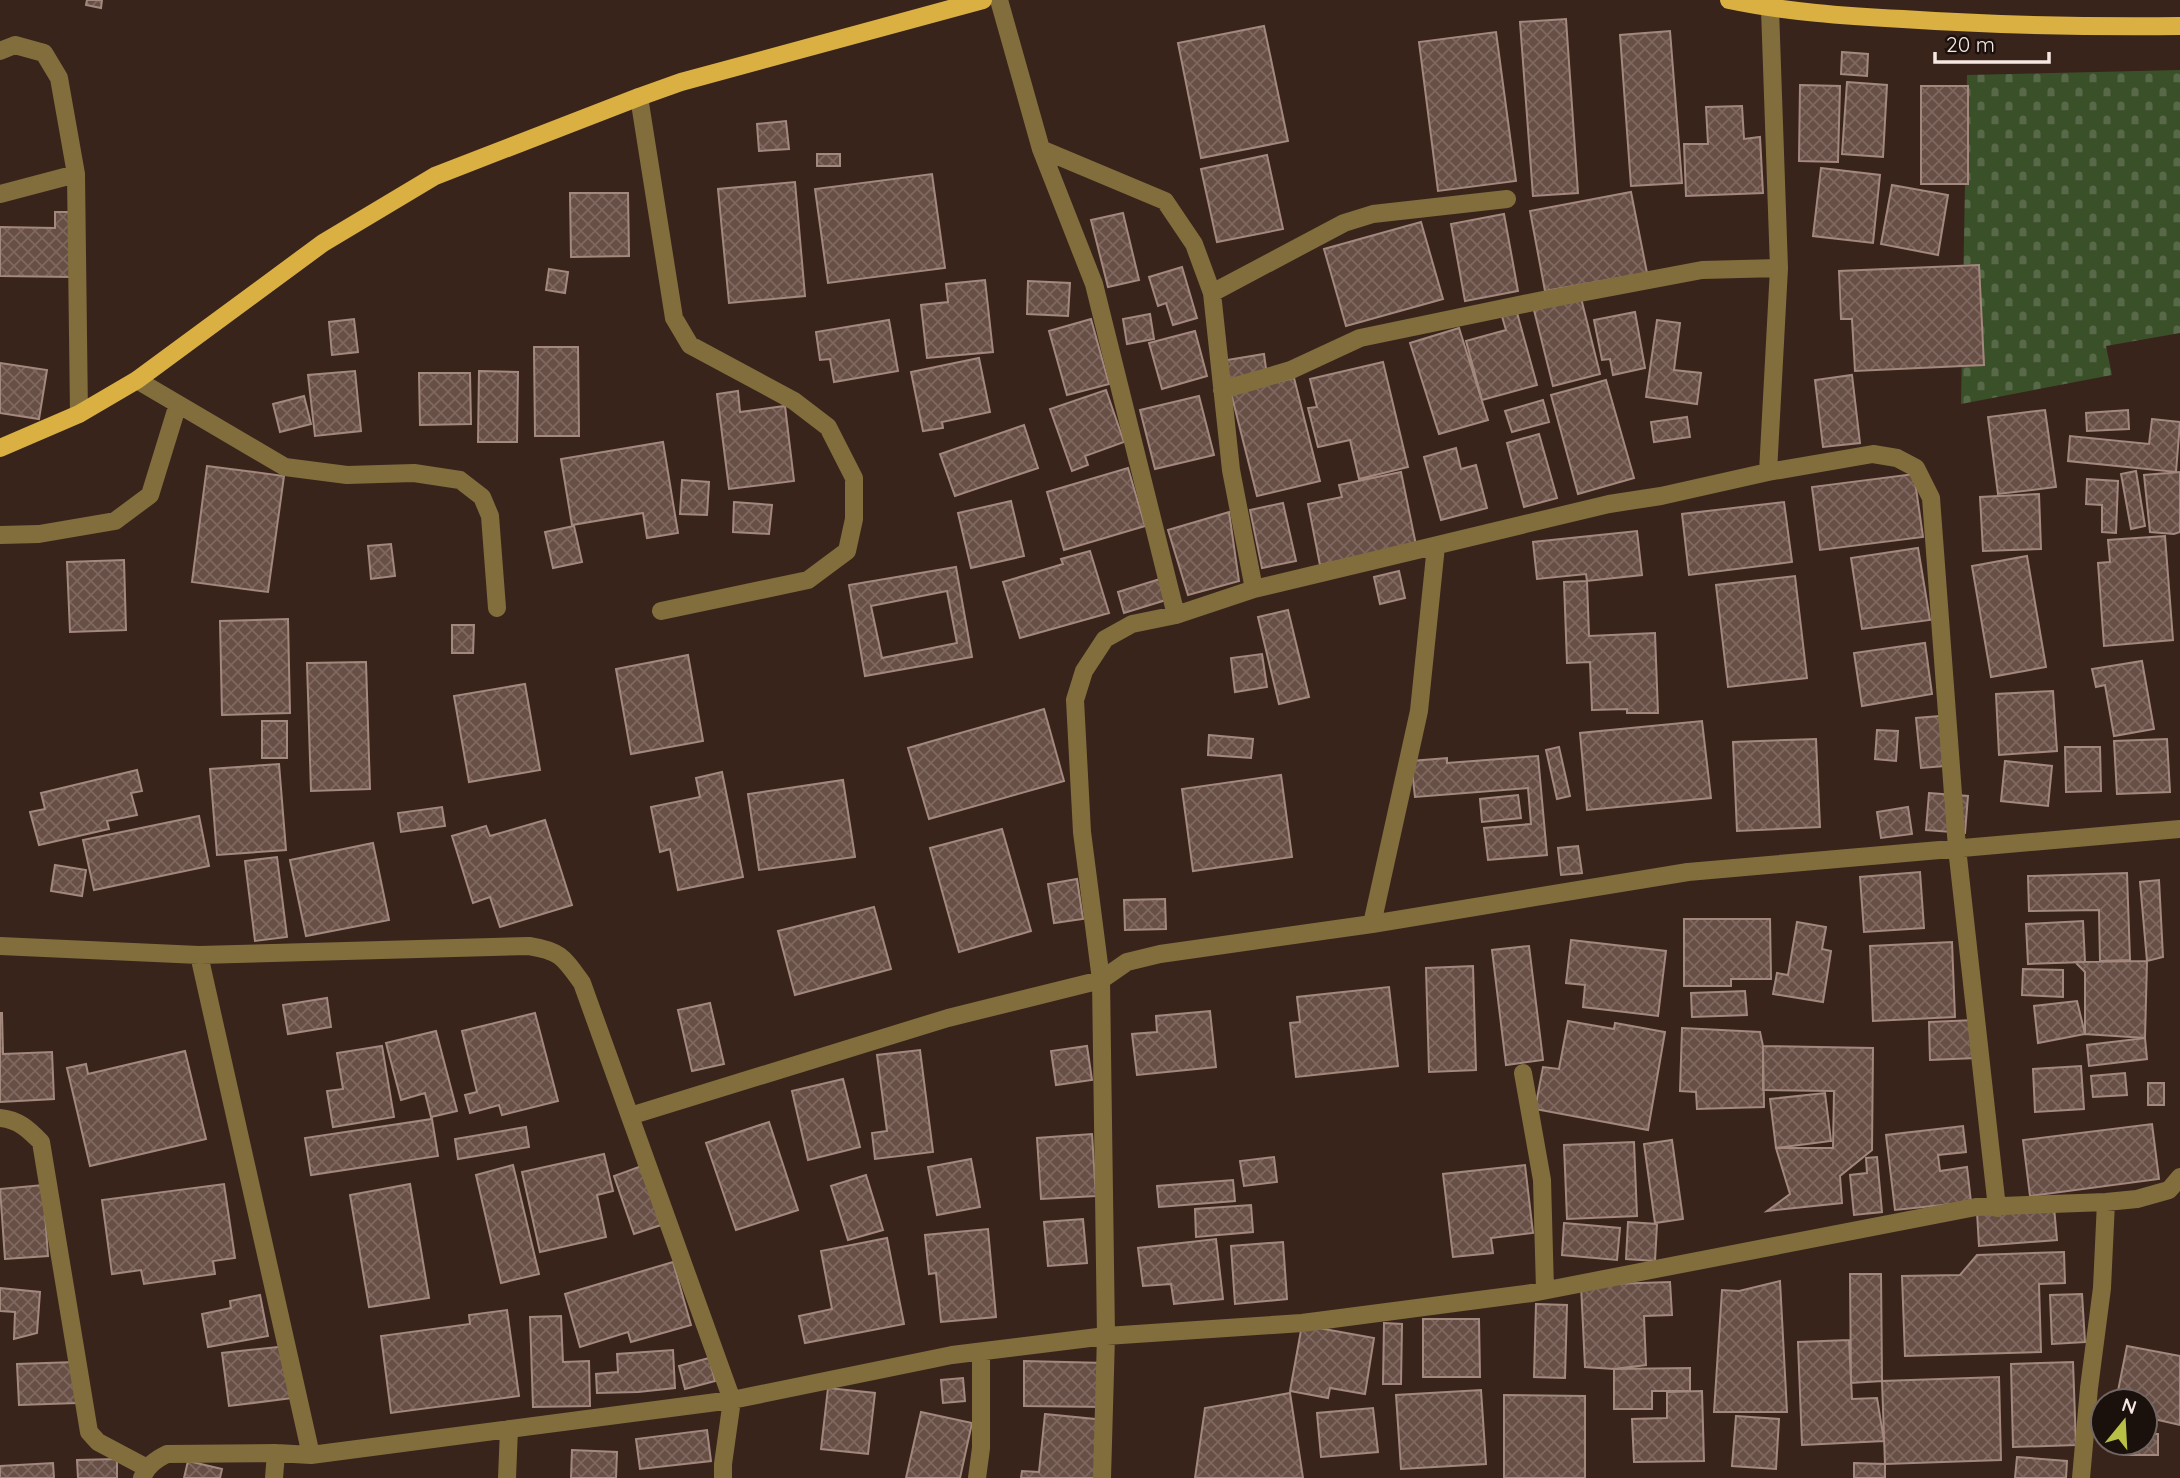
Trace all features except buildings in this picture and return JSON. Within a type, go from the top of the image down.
[{"type":"main road","points":[[0,448],[79,415],[137,380],[323,243],[435,176],[681,82],[983,0]]},
{"type":"main road","points":[[1729,0],[1770,9],[1959,23],[2097,27],[2180,26]]},
{"type":"street","points":[[999,0],[1041,149],[1094,284],[1176,615]]},
{"type":"street","points":[[1768,472],[1779,268],[1770,9]]},
{"type":"street","points":[[0,51],[15,45],[44,53],[59,78],[76,174],[79,415]]},
{"type":"street","points":[[639,96],[674,318],[690,345],[794,401],[828,427],[855,478],[854,519],[847,551],[808,580],[661,611]]},
{"type":"street","points":[[1041,149],[1165,201],[1194,244],[1212,293],[1231,470],[1254,589]]},
{"type":"street","points":[[0,194],[76,174]]},
{"type":"street","points":[[1212,293],[1343,223],[1373,214],[1507,199]]},
{"type":"street","points":[[1222,390],[1291,369],[1360,338],[1702,270],[1779,268]]},
{"type":"street","points":[[137,380],[285,467],[347,475],[414,473],[460,480],[482,498],[489,516],[497,608]]},
{"type":"street","points":[[0,535],[39,534],[115,521],[150,495],[178,404]]},
{"type":"street","points":[[1102,1478],[1106,1336],[1101,980],[1082,832],[1074,700],[1084,670],[1105,639],[1132,624],[1176,615],[1254,589],[1609,504],[1661,496],[1768,472],[1873,454],[1897,458],[1916,468],[1931,498],[1957,848],[1997,1208]]},
{"type":"street","points":[[1372,924],[1419,711],[1436,546]]},
{"type":"street","points":[[630,1116],[948,1018],[1101,980],[1127,962],[1160,954],[1372,924],[1688,872],[2180,829]]},
{"type":"street","points":[[0,946],[199,955],[529,946],[551,950],[568,962],[582,983],[732,1400],[723,1478]]},
{"type":"street","points":[[199,955],[311,1455]]},
{"type":"street","points":[[1523,1073],[1542,1180],[1545,1290]]},
{"type":"street","points":[[0,1118],[25,1126],[41,1142],[89,1432],[98,1442],[144,1473],[155,1460],[167,1454],[311,1455],[732,1400],[953,1355],[1106,1336],[1302,1323],[1545,1290],[1976,1207],[2137,1199],[2169,1190],[2180,1177]]},
{"type":"street","points":[[2081,1478],[2102,1288],[2106,1202]]},
{"type":"street","points":[[977,1478],[981,1448],[981,1352]]},
{"type":"street","points":[[507,1478],[509,1429]]},
{"type":"street","points":[[274,1478],[276,1453]]},
{"type":"green space","points":[[2180,70],[2180,333],[2106,346],[2112,375],[1961,404],[1967,75]]}]
